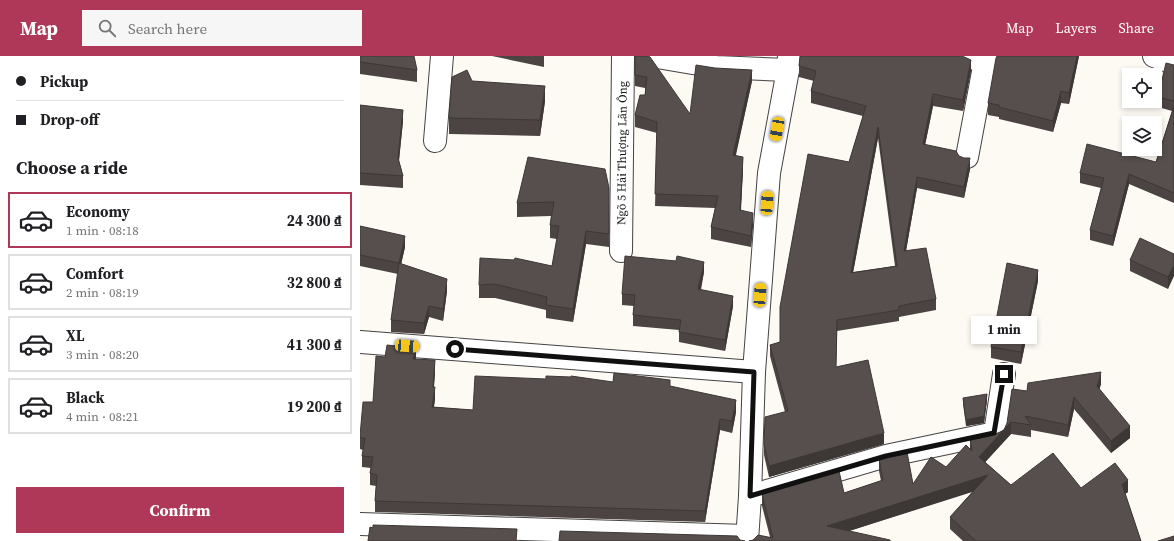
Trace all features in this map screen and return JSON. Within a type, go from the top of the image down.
[{"type":"street","points":[[435,141],[442,56]]},
{"type":"street","name":"Ngõ 5 Hải Thượng Lãn Ông","points":[[621,251],[623,56]]},
{"type":"street","points":[[360,524],[747,539],[754,372],[769,173],[788,63],[716,67],[651,56]]},
{"type":"street","points":[[1154,56],[1174,63]]},
{"type":"street","points":[[967,157],[980,58]]},
{"type":"street","points":[[360,342],[754,372]]},
{"type":"street","points":[[750,496],[886,456],[994,433],[1004,374]]},
{"type":"building","points":[[360,56],[414,56],[417,70],[360,62]]},
{"type":"building","points":[[635,56],[650,57],[690,114],[696,65],[715,68],[752,70],[733,155],[743,157],[740,210],[753,213],[751,236],[711,227],[718,196],[655,194],[657,122],[635,115],[640,95],[645,95],[647,77],[635,75]]},
{"type":"building","points":[[800,56],[962,56],[971,60],[963,100],[933,94],[923,144],[956,151],[959,156],[970,158],[964,187],[917,177],[904,251],[926,248],[936,299],[899,306],[899,310],[837,320],[836,367],[868,360],[884,433],[769,466],[764,444],[765,417],[788,411],[770,345],[780,342],[780,307],[808,154],[849,162],[866,106],[811,91],[816,71],[799,66]],"holes":[[[878,127],[897,266],[851,273]]]},
{"type":"building","points":[[997,56],[1077,56],[1069,93],[1061,91],[1053,121],[988,103]]},
{"type":"building","points":[[1166,63],[1174,65],[1174,101],[1162,98],[1162,80]]},
{"type":"building","points":[[467,70],[472,81],[545,86],[540,120],[449,118],[452,77]]},
{"type":"building","points":[[360,105],[403,110],[398,158],[403,176],[360,173]]},
{"type":"building","points":[[1174,106],[1174,193],[1129,174],[1113,236],[1090,230],[1104,178],[1080,173],[1087,144],[1122,153],[1122,156],[1133,156],[1156,162],[1158,156],[1162,156],[1162,143]]},
{"type":"building","points":[[528,157],[605,169],[609,188],[609,234],[586,231],[573,309],[546,305],[547,297],[495,284],[479,285],[480,258],[514,260],[515,258],[552,266],[559,226],[550,225],[554,202],[517,203]]},
{"type":"building","points":[[360,226],[405,236],[399,263],[360,255]]},
{"type":"building","points":[[1140,238],[1174,254],[1174,265],[1168,277],[1130,260]]},
{"type":"building","points":[[625,256],[676,261],[677,256],[704,262],[698,289],[733,296],[725,340],[679,332],[681,320],[633,315],[635,295],[622,294]]},
{"type":"building","points":[[399,263],[447,279],[443,309],[429,306],[424,323],[391,320]]},
{"type":"building","points":[[1007,263],[1038,270],[1021,352],[991,347]]},
{"type":"building","points":[[387,345],[416,348],[413,359],[435,360],[433,387],[435,387],[432,407],[473,410],[475,376],[546,379],[546,376],[571,376],[613,382],[614,373],[670,380],[670,386],[736,400],[732,421],[720,419],[705,511],[375,501],[377,475],[370,473],[373,457],[362,456],[365,438],[360,438],[360,436],[363,402],[373,402],[376,356],[385,357]]},
{"type":"building","points":[[1101,372],[1097,386],[1130,426],[1111,441],[1074,397],[1068,425],[1025,416],[1031,425],[1011,422],[1004,429],[1007,423],[1012,389],[1027,391],[1028,383]]},
{"type":"building","points":[[987,394],[984,416],[966,420],[963,398]]},
{"type":"building","points":[[1003,430],[979,457],[1011,485],[1053,453],[1081,488],[1115,463],[1128,480],[1122,484],[1141,541],[976,541],[950,517],[988,475],[827,526],[890,541],[749,541],[753,540],[758,535],[773,538],[762,494],[839,471],[844,493],[883,480],[879,459],[907,452],[913,484],[931,457],[946,467],[966,445],[972,451],[970,439],[998,433]]},
{"type":"building","points":[[373,525],[517,529],[516,541],[368,541],[370,527],[373,528]]},
{"type":"building","points":[[560,531],[737,536],[740,540],[745,541],[559,541]]},
{"type":"building","points":[[1174,536],[1174,541],[1158,541]]},
{"type":"route","points":[[455,349],[754,372],[750,496],[886,456],[994,433],[1004,374]]}]
